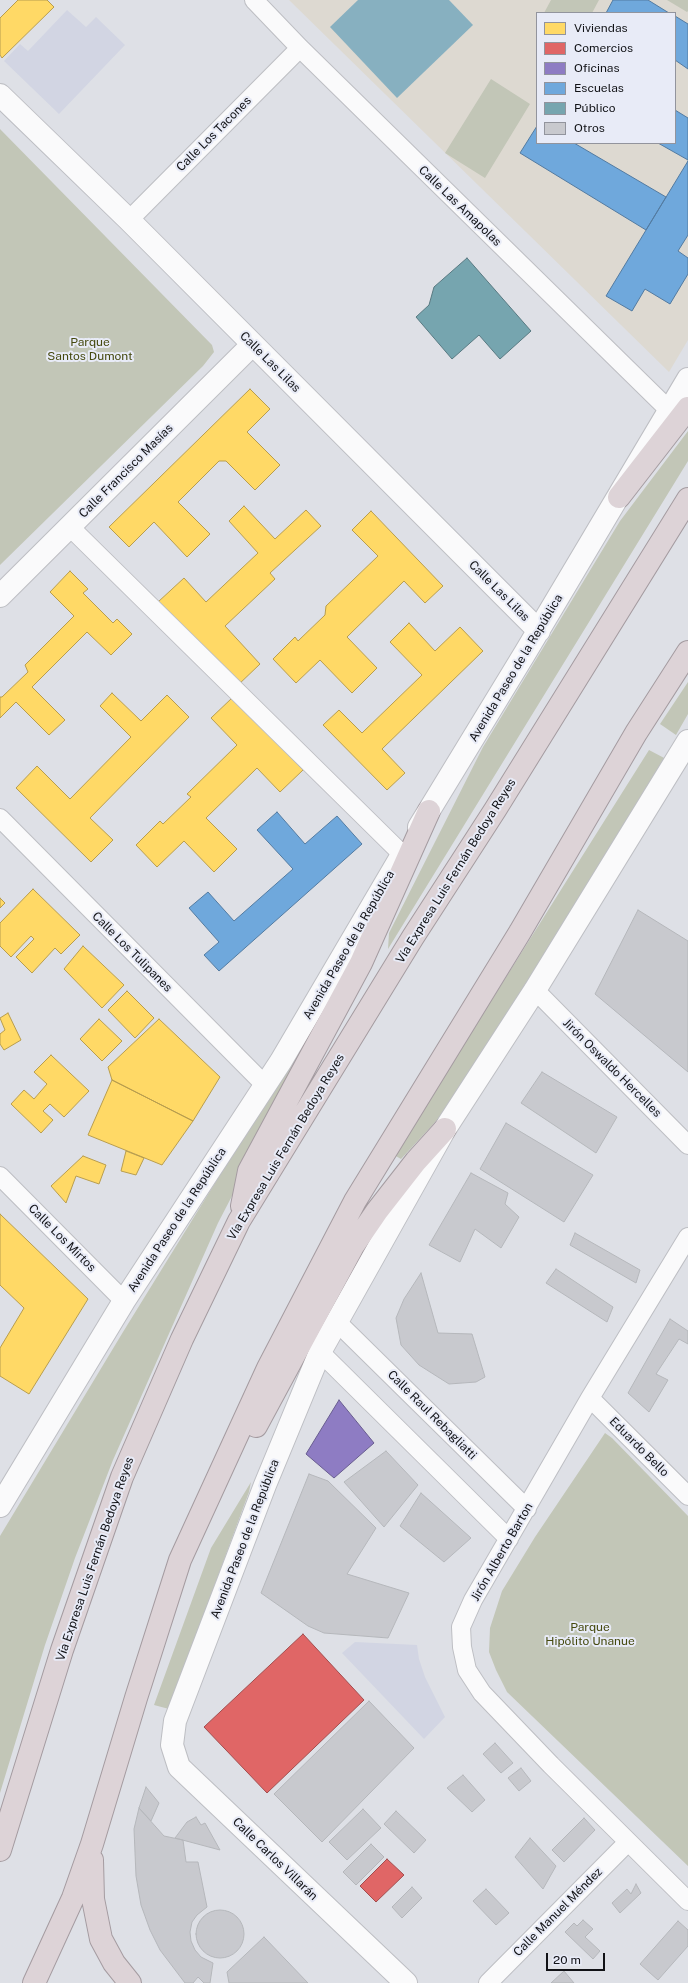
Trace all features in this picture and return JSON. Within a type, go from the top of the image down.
[{"type":"highway","points":[[619,497],[678,409]]},
{"type":"highway","name":"Vía Expresa Luis Fernán Bedoya Reyes","points":[[0,1850],[62,1650],[122,1477],[182,1339],[239,1221],[413,938],[495,810],[688,499]]},
{"type":"highway","points":[[34,1983],[73,1898],[92,1844],[180,1560],[268,1368],[355,1201],[520,932],[636,733],[688,652]]},
{"type":"highway","points":[[239,1221],[249,1170],[360,963],[429,811]]},
{"type":"highway","points":[[180,1560],[209,1522],[249,1440],[353,1246],[411,1167],[445,1129]]},
{"type":"highway","points":[[92,1844],[93,1899],[101,1939],[114,1963],[130,1983]]},
{"type":"street","name":"Calle Las Amapolas","points":[[254,0],[300,48],[678,409]]},
{"type":"street","name":"Calle Los Tacones","points":[[128,220],[300,48]]},
{"type":"street","name":"Calle Las Lilas","points":[[0,95],[128,220],[252,346],[539,631]]},
{"type":"street","name":"Calle Francisco Masías","points":[[0,596],[252,346]]},
{"type":"street","points":[[678,409],[688,379]]},
{"type":"street","name":"Avenida Paseo de la República","points":[[0,1506],[124,1301],[281,1061],[402,854],[539,631],[619,497]]},
{"type":"street","points":[[70,527],[402,854]]},
{"type":"street","name":"Avenida Paseo de la República","points":[[175,1721],[265,1485],[320,1352],[445,1129],[535,990],[688,741]]},
{"type":"street","name":"Calle Los Tulipanes","points":[[0,818],[265,1085]]},
{"type":"street","name":"Jirón Oswaldo Hercelles","points":[[535,990],[688,1145]]},
{"type":"street","name":"Calle Los Mirtos","points":[[0,1176],[124,1301]]},
{"type":"street","name":"Jirón Alberto Barton","points":[[688,1237],[590,1398],[473,1600],[461,1627],[462,1647],[467,1670],[482,1693],[508,1721],[688,1901]]},
{"type":"street","name":"Calle Raul Rebagliatti","points":[[337,1322],[527,1509]]},
{"type":"street","points":[[320,1352],[509,1539]]},
{"type":"street","name":"Eduardo Bello","points":[[590,1398],[688,1496]]},
{"type":"street","name":"Calle Carlos Villarán","points":[[175,1721],[172,1745],[179,1767],[396,1980]]},
{"type":"street","name":"Calle Manuel Méndez","points":[[488,1983],[628,1842]]},
{"type":"shaded area","points":[[289,0],[688,0],[688,340],[669,372]]},
{"type":"shaded area","points":[[67,10],[86,27],[96,17],[125,45],[59,114],[4,61],[20,44],[28,51]]},
{"type":"shaded area","points":[[355,1642],[417,1645],[419,1659],[425,1677],[445,1717],[424,1739],[342,1653]]},
{"type":"green space","points":[[551,0],[599,0],[593,12],[545,12]]},
{"type":"green space","points":[[667,0],[688,0],[688,11],[687,12]]},
{"type":"green space","points":[[491,79],[530,104],[485,178],[445,153]]},
{"type":"green space","name":"Parque Santos Dumont","points":[[0,129],[212,345],[214,352],[203,366],[0,565]]},
{"type":"green space","points":[[688,431],[688,461],[388,949],[389,933],[483,747],[620,521]]},
{"type":"green space","points":[[688,682],[688,714],[676,735],[660,724]]},
{"type":"green space","points":[[649,750],[668,760],[464,1091],[401,1159],[394,1155]]},
{"type":"green space","points":[[362,945],[218,1223],[113,1460],[75,1558],[45,1645],[0,1793],[0,1536],[123,1332]]},
{"type":"green space","name":"Parque Hipólito Unanue","points":[[605,1433],[612,1438],[688,1516],[688,1866],[507,1692],[489,1652],[490,1628],[502,1591],[535,1537]]},
{"type":"green space","points":[[251,1482],[249,1492],[169,1709],[154,1705],[211,1548]]},
{"type":"water","points":[[358,0],[449,0],[473,25],[397,98],[330,27]]},
{"type":"building: Viviendas","points":[[18,0],[47,0],[54,7],[2,58],[0,55],[0,18]]},
{"type":"building: Viviendas","points":[[250,389],[270,409],[247,432],[280,465],[255,490],[226,461],[219,461],[178,502],[210,534],[187,557],[154,522],[129,547],[109,527]]},
{"type":"building: Viviendas","points":[[244,506],[275,539],[306,510],[321,526],[270,573],[275,579],[225,626],[260,664],[237,686],[158,602],[184,578],[206,602],[258,553],[229,521]]},
{"type":"building: Viviendas","points":[[371,511],[443,586],[425,603],[404,581],[347,637],[377,668],[352,693],[320,660],[296,683],[273,659],[295,637],[298,641],[325,615],[326,606],[378,556],[352,530]]},
{"type":"building: Viviendas","points":[[70,571],[88,589],[83,593],[113,623],[117,619],[132,634],[111,655],[87,632],[32,687],[65,720],[49,735],[16,702],[0,718],[0,697],[2,697],[28,672],[25,665],[74,616],[50,592]]},
{"type":"building: Viviendas","points":[[409,623],[435,651],[460,627],[483,651],[382,749],[405,773],[387,790],[323,725],[339,710],[362,733],[422,675],[390,642]]},
{"type":"building: Viviendas","points":[[112,693],[141,721],[167,695],[189,717],[90,818],[113,840],[91,862],[16,788],[37,766],[70,799],[131,737],[100,706]]},
{"type":"building: Viviendas","points":[[232,698],[303,770],[280,792],[257,768],[206,818],[237,849],[214,872],[184,841],[157,867],[136,845],[160,821],[163,824],[191,797],[187,794],[237,745],[211,718]]},
{"type":"building: Viviendas","points":[[33,889],[80,935],[61,954],[55,948],[32,973],[16,957],[34,939],[31,936],[11,957],[0,946],[0,923]]},
{"type":"building: Viviendas","points":[[0,898],[5,903],[0,908]]},
{"type":"building: Viviendas","points":[[83,946],[124,985],[102,1008],[64,969]]},
{"type":"building: Viviendas","points":[[127,991],[154,1018],[135,1038],[108,1010]]},
{"type":"building: Viviendas","points":[[8,1013],[21,1040],[4,1050],[0,1044],[0,1034],[5,1030],[0,1018]]},
{"type":"building: Viviendas","points":[[99,1019],[122,1041],[102,1061],[80,1039]]},
{"type":"building: Viviendas","points":[[159,1019],[220,1077],[193,1121],[112,1080],[108,1067]]},
{"type":"building: Viviendas","points":[[51,1055],[89,1091],[64,1117],[50,1104],[43,1111],[53,1120],[41,1133],[11,1104],[24,1090],[34,1099],[47,1084],[34,1072]]},
{"type":"building: Viviendas","points":[[112,1080],[193,1121],[162,1165],[88,1135]]},
{"type":"building: Viviendas","points":[[126,1151],[144,1158],[136,1175],[121,1171]]},
{"type":"building: Viviendas","points":[[83,1156],[106,1165],[99,1184],[76,1176],[66,1203],[51,1186]]},
{"type":"building: Viviendas","points":[[0,1214],[88,1299],[29,1394],[0,1376],[0,1348],[24,1308],[0,1285]]},
{"type":"building: Comercios","points":[[303,1634],[364,1700],[267,1793],[204,1727]]},
{"type":"building: Comercios","points":[[387,1859],[404,1875],[376,1902],[360,1886]]},
{"type":"building: Oficinas","points":[[339,1400],[374,1443],[334,1478],[306,1454]]},
{"type":"building: Escuelas","points":[[613,0],[648,0],[667,12],[607,12]]},
{"type":"building: Escuelas","points":[[676,17],[688,24],[688,69],[676,61]]},
{"type":"building: Escuelas","points":[[676,111],[688,118],[688,160],[660,144],[676,144]]},
{"type":"building: Escuelas","points":[[536,128],[536,144],[576,144],[666,197],[646,230],[520,153]]},
{"type":"building: Escuelas","points":[[688,161],[688,235],[678,251],[688,258],[688,274],[670,304],[645,289],[632,311],[606,296]]},
{"type":"building: Escuelas","points":[[277,812],[305,844],[337,816],[362,844],[219,971],[204,955],[219,942],[189,908],[208,892],[234,921],[293,869],[257,830]]},
{"type":"building: Público","points":[[467,258],[531,331],[500,359],[479,335],[452,359],[416,317],[429,305],[434,287]]},
{"type":"building: Otros","points":[[638,910],[688,941],[688,1072],[595,994]]},
{"type":"building: Otros","points":[[542,1072],[617,1117],[596,1153],[521,1103]]},
{"type":"building: Otros","points":[[506,1123],[593,1175],[564,1222],[480,1169]]},
{"type":"building: Otros","points":[[471,1173],[508,1193],[505,1204],[519,1217],[501,1248],[475,1229],[460,1262],[429,1245]]},
{"type":"building: Otros","points":[[575,1233],[640,1270],[636,1283],[570,1245]]},
{"type":"building: Otros","points":[[556,1269],[613,1307],[607,1322],[546,1283]]},
{"type":"building: Otros","points":[[421,1273],[438,1333],[472,1334],[485,1377],[476,1382],[449,1384],[419,1365],[401,1345],[396,1318],[404,1299]]},
{"type":"building: Otros","points":[[670,1319],[688,1331],[688,1344],[679,1339],[656,1374],[668,1380],[649,1412],[628,1393]]},
{"type":"building: Otros","points":[[386,1451],[418,1485],[384,1527],[344,1482]]},
{"type":"building: Otros","points":[[309,1474],[328,1481],[376,1528],[347,1574],[409,1593],[388,1638],[324,1633],[308,1626],[261,1593]]},
{"type":"building: Otros","points":[[421,1493],[471,1538],[444,1562],[400,1526]]},
{"type":"building: Otros","points":[[369,1701],[414,1748],[322,1842],[274,1794]]},
{"type":"building: Otros","points":[[495,1743],[513,1763],[501,1773],[483,1754]]},
{"type":"building: Otros","points":[[521,1768],[531,1781],[519,1791],[508,1778]]},
{"type":"building: Otros","points":[[463,1775],[485,1800],[472,1812],[447,1788]]},
{"type":"building: Otros","points":[[146,1787],[159,1803],[151,1821],[139,1808]]},
{"type":"building: Otros","points":[[139,1808],[164,1836],[183,1840],[186,1862],[198,1862],[207,1907],[197,1915],[192,1922],[190,1932],[191,1941],[195,1950],[201,1957],[213,1963],[210,1983],[204,1983],[198,1977],[193,1983],[185,1983],[160,1950],[150,1930],[141,1905],[136,1876],[134,1829]]},
{"type":"building: Otros","points":[[363,1809],[381,1828],[347,1860],[329,1842]]},
{"type":"building: Otros","points":[[396,1811],[426,1840],[414,1853],[384,1824]]},
{"type":"building: Otros","points":[[196,1817],[201,1825],[205,1823],[220,1850],[175,1838],[187,1822]]},
{"type":"building: Otros","points":[[584,1818],[595,1830],[564,1862],[552,1850]]},
{"type":"building: Otros","points":[[530,1838],[556,1866],[543,1889],[515,1857]]},
{"type":"building: Otros","points":[[371,1844],[384,1857],[356,1885],[343,1872]]},
{"type":"building: Otros","points":[[636,1884],[641,1893],[620,1913],[612,1903],[627,1889],[631,1894]]},
{"type":"building: Otros","points":[[412,1887],[422,1898],[402,1918],[392,1907]]},
{"type":"building: Otros","points":[[486,1889],[509,1913],[496,1925],[473,1901]]},
{"type":"building: Otros","points":[[215,1910],[225,1910],[237,1917],[244,1929],[244,1939],[237,1951],[225,1958],[215,1958],[207,1954],[200,1947],[196,1939],[196,1929],[200,1921],[207,1914]]},
{"type":"building: Otros","points":[[583,1920],[593,1929],[585,1937],[600,1951],[593,1959],[565,1932],[574,1923],[577,1926]]},
{"type":"building: Otros","points":[[678,1921],[688,1930],[688,1946],[658,1980],[640,1964]]},
{"type":"building: Otros","points":[[264,1937],[308,1983],[229,1983],[227,1972]]},
{"type":"building: Otros","points":[[564,1971],[574,1983],[551,1983]]}]
